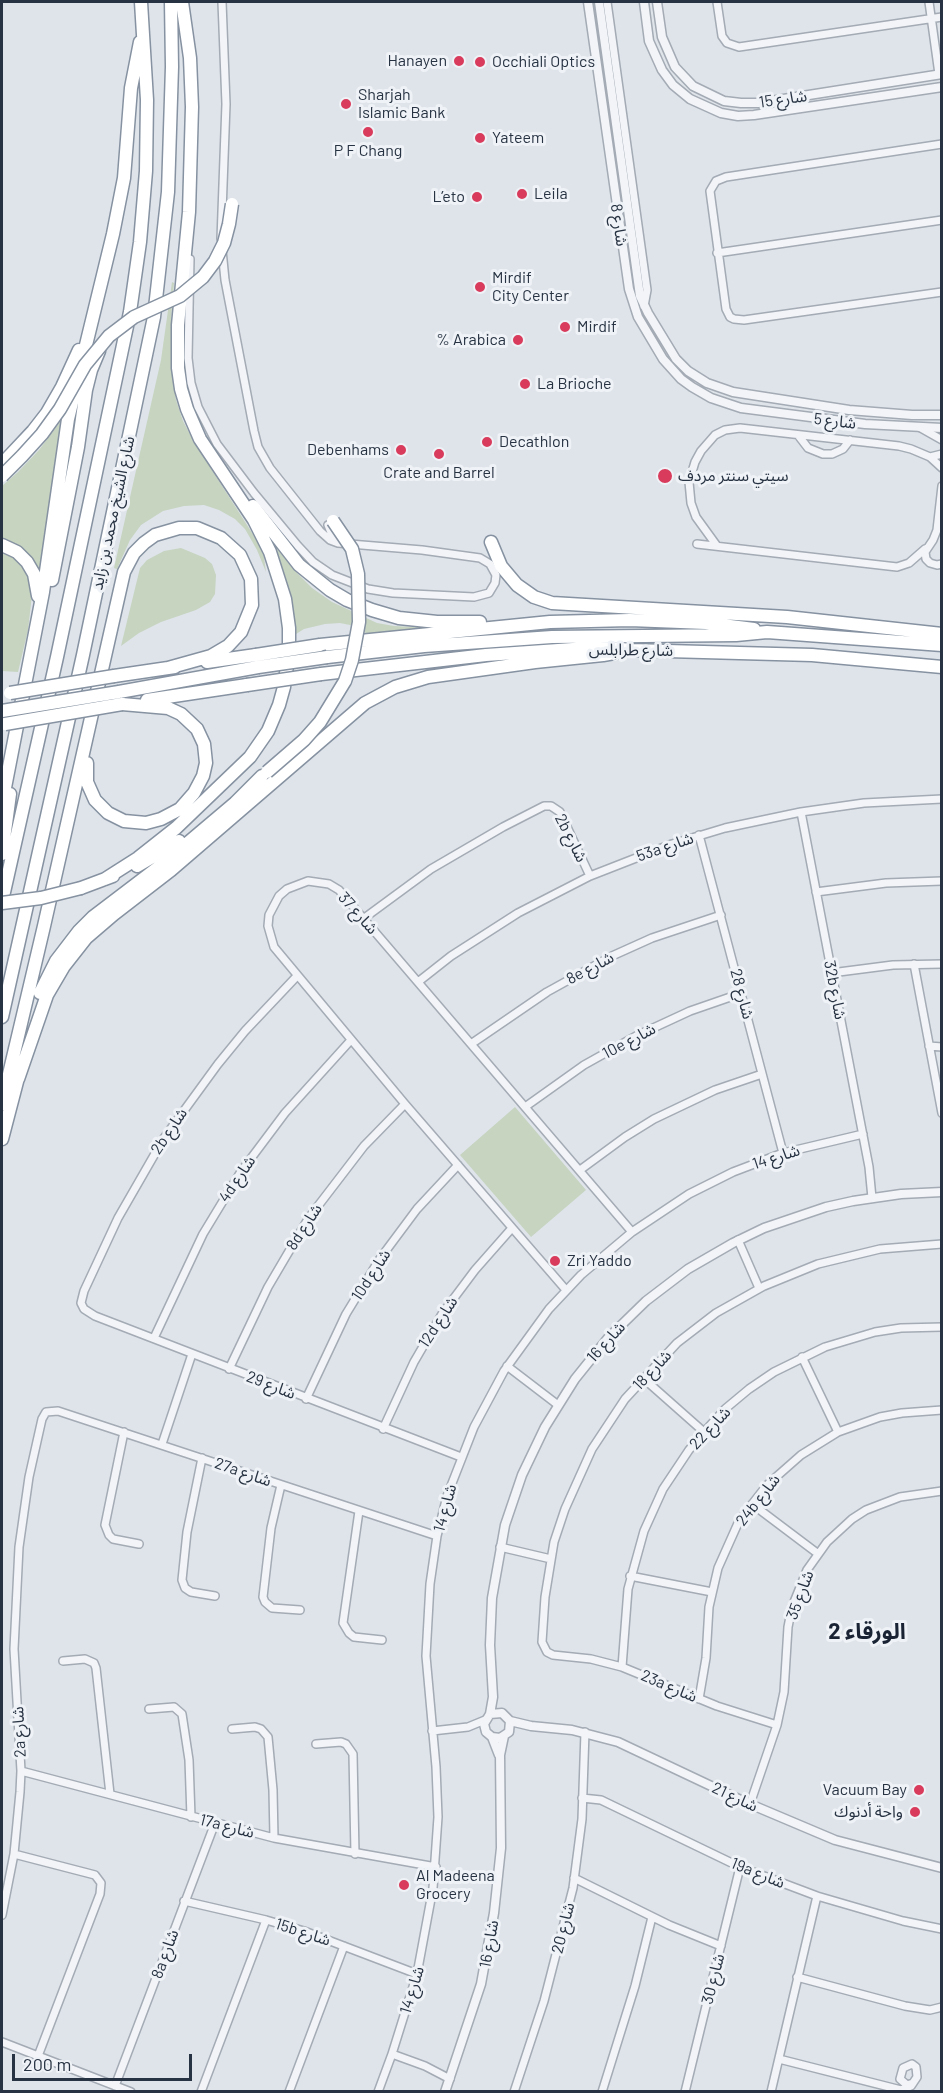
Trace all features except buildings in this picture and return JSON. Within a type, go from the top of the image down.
[{"type":"highway","name":"شارع الشيخ محمد بن زايد","points":[[2,892],[65,622],[130,312],[140,242],[146,171],[147,100],[141,2]]},
{"type":"highway","name":"شارع الشيخ محمد بن زايد","points":[[2,1017],[154,317],[169,171],[171,2]]},
{"type":"highway","points":[[105,879],[155,845],[206,801],[250,757],[268,731],[282,696],[288,664],[290,640],[282,585],[263,536],[200,439],[187,409],[178,368],[178,325],[189,212],[192,107],[190,58],[182,2]]},
{"type":"highway","points":[[2,804],[37,620],[68,419],[113,234],[124,178],[131,88],[144,29]]},
{"type":"highway","points":[[2,476],[42,434],[60,409],[85,365],[104,342],[127,321],[171,301],[202,277],[215,261],[224,243],[230,224],[232,204]]},
{"type":"highway","points":[[2,464],[33,431],[52,405],[76,359],[95,310]]},
{"type":"highway","points":[[2,854],[16,756],[78,447],[88,380],[94,360],[104,342]]},
{"type":"highway","points":[[217,463],[299,565],[322,584],[347,600],[379,612],[411,620],[437,622],[672,621],[736,626],[767,632]]},
{"type":"highway","points":[[2,892],[41,898],[81,888],[136,867],[164,851],[304,740],[320,722],[345,681],[352,660],[359,622],[360,590],[355,559],[349,544],[332,522]]},
{"type":"highway","points":[[2,1104],[87,740],[116,602],[127,566],[139,548],[155,535],[179,528],[196,528],[221,537],[240,555],[251,579],[252,605],[241,632],[228,646],[211,656],[168,668]]},
{"type":"highway","points":[[491,542],[501,566],[517,585],[534,597],[552,603],[787,617],[942,634]]},
{"type":"highway","points":[[2,545],[17,552],[31,568],[37,587],[37,620]]},
{"type":"highway","points":[[3,720],[120,698],[320,645],[550,622]]},
{"type":"highway","name":"شارع طرابلس","points":[[257,661],[552,637],[736,635],[767,632],[942,645]]},
{"type":"highway","name":"شارع طرابلس","points":[[120,698],[247,685],[418,662],[602,647],[631,650],[813,655],[942,667]]},
{"type":"highway","points":[[18,1079],[51,987],[86,938],[178,865],[365,703],[396,687],[428,677],[631,650]]},
{"type":"highway","points":[[4,693],[168,668],[257,661]]},
{"type":"highway","points":[[87,740],[87,782],[95,800],[108,813],[124,821],[146,823],[168,817],[185,804],[201,782],[206,763],[204,744],[197,729],[181,714],[168,708],[120,698]]},
{"type":"highway","points":[[2,790],[7,771]]},
{"type":"highway","points":[[2,1139],[40,993],[47,975],[67,945],[93,917],[164,863],[235,803],[264,774]]},
{"type":"street","points":[[189,212],[192,242],[188,314],[189,370],[198,407],[218,444],[254,493],[313,562],[332,576],[362,588],[393,593],[474,597],[486,595],[494,587],[496,579],[495,571],[484,559],[423,550],[338,543],[326,537],[270,468],[258,447],[243,379],[223,264],[221,231],[226,104],[222,2]]},
{"type":"street","name":"شارع 8","points":[[588,2],[623,255],[633,304],[658,351],[674,372],[692,387],[730,405]]},
{"type":"street","name":"شارع 8","points":[[599,2],[636,267],[644,306],[681,365],[707,383],[733,392]]},
{"type":"street","points":[[607,2],[647,290],[644,306]]},
{"type":"street","name":"شارع 15","points":[[644,2],[652,52],[667,78],[690,99],[713,110],[738,116],[754,115],[941,88]]},
{"type":"street","name":"شارع 15","points":[[657,2],[660,29],[667,53],[681,75],[700,90],[734,103],[758,103],[937,75]]},
{"type":"street","points":[[717,2],[721,32],[727,43],[735,46],[942,17]]},
{"type":"street","points":[[878,96],[876,92],[878,90],[923,82],[937,75],[929,2]]},
{"type":"street","points":[[589,11],[596,14],[599,30],[604,37]]},
{"type":"street","points":[[942,144],[726,177],[716,181],[710,191],[717,253],[726,309],[730,317],[744,320],[942,292]]},
{"type":"street","points":[[717,253],[942,220]]},
{"type":"street","name":"شارع 5","points":[[733,392],[849,410],[942,415]]},
{"type":"street","name":"شارع 5","points":[[730,405],[766,412],[857,423],[942,428]]},
{"type":"street","points":[[857,423],[861,415],[884,417],[892,414]]},
{"type":"street","points":[[918,427],[942,440]]},
{"type":"street","points":[[717,546],[696,517],[689,496],[692,469],[701,451],[715,435],[730,429],[740,428],[906,447],[930,457],[942,468]]},
{"type":"street","points":[[798,435],[808,448],[823,454],[832,454],[843,449],[850,441]]},
{"type":"street","points":[[930,457],[942,454]]},
{"type":"street","points":[[928,562],[925,556],[937,530],[942,486]]},
{"type":"street","points":[[332,522],[330,533],[337,537],[409,546],[423,550]]},
{"type":"street","points":[[697,544],[893,567],[909,563],[928,546],[941,541],[942,523]]},
{"type":"street","points":[[909,563],[941,564]]},
{"type":"street","name":"53a شارع","points":[[418,982],[450,956],[509,918],[590,876],[644,854],[750,821],[864,803],[942,799]]},
{"type":"street","name":"2b شارع","points":[[363,918],[431,869],[544,806],[551,806],[560,812],[590,876]]},
{"type":"street","name":"32b شارع","points":[[801,812],[875,1197]]},
{"type":"street","name":"شارع 28","points":[[699,835],[783,1153]]},
{"type":"street","name":"شارع 37","points":[[566,1290],[405,1104],[274,947],[269,937],[269,915],[279,896],[297,884],[319,882],[339,890],[632,1232]]},
{"type":"street","points":[[816,892],[886,883],[942,882]]},
{"type":"street","name":"8e شارع","points":[[471,1044],[547,992],[612,956],[670,932],[721,915]]},
{"type":"street","points":[[831,973],[914,964],[942,964]]},
{"type":"street","points":[[914,964],[941,1110]]},
{"type":"street","name":"2b شارع","points":[[84,1309],[81,1297],[104,1246],[132,1190],[164,1138],[218,1064],[297,976]]},
{"type":"street","name":"10e شارع","points":[[525,1107],[584,1065],[636,1036],[690,1011],[742,993]]},
{"type":"street","name":"4d شارع","points":[[153,1338],[199,1242],[240,1173],[291,1106],[351,1040]]},
{"type":"street","points":[[929,1046],[942,1047]]},
{"type":"street","points":[[580,1170],[654,1119],[715,1090],[762,1074]]},
{"type":"street","name":"8d شارع","points":[[230,1369],[268,1287],[308,1219],[357,1155],[405,1104]]},
{"type":"street","name":"شارع 14","points":[[378,2091],[392,2054],[423,1952],[436,1867],[438,1809],[426,1632],[430,1584],[437,1536],[447,1496],[474,1427],[506,1369],[534,1328],[566,1290],[597,1260],[632,1232],[679,1200],[712,1182],[783,1153],[862,1134]]},
{"type":"street","name":"10d شارع","points":[[306,1399],[346,1314],[379,1260],[417,1209],[458,1165]]},
{"type":"street","name":"شارع 16","points":[[500,1755],[489,1735],[487,1717],[493,1692],[490,1622],[499,1550],[505,1525],[522,1475],[559,1403],[598,1350],[646,1301],[688,1269],[736,1241],[797,1216],[826,1207],[875,1197],[942,1192]]},
{"type":"street","name":"12d شارع","points":[[383,1429],[414,1362],[437,1322],[475,1270],[512,1228]]},
{"type":"street","points":[[736,1241],[759,1288]]},
{"type":"street","name":"شارع 18","points":[[559,1656],[548,1652],[542,1642],[550,1559],[564,1509],[592,1449],[609,1421],[643,1378],[696,1327],[759,1288],[808,1267],[849,1255],[880,1249],[942,1244]]},
{"type":"street","name":"شارع 29","points":[[84,1309],[95,1316],[461,1458]]},
{"type":"street","name":"شارع 22","points":[[622,1666],[626,1603],[630,1576],[640,1542],[653,1510],[675,1469],[725,1409],[774,1372],[834,1344],[875,1332],[901,1328],[942,1327]]},
{"type":"street","points":[[162,1444],[192,1354]]},
{"type":"street","points":[[802,1357],[838,1432]]},
{"type":"street","points":[[506,1369],[559,1403]]},
{"type":"street","points":[[643,1378],[704,1432]]},
{"type":"street","name":"27a شارع","points":[[50,1410],[162,1444],[359,1512],[437,1536]]},
{"type":"street","name":"2a شارع","points":[[2,1915],[15,1854],[21,1771],[14,1649],[19,1547],[36,1440],[43,1416],[50,1410]]},
{"type":"street","name":"24b شارع","points":[[699,1699],[704,1673],[712,1592],[728,1544],[739,1521],[752,1504],[783,1469],[838,1432],[880,1417],[942,1410]]},
{"type":"street","points":[[124,1432],[105,1525],[113,1539],[139,1544]]},
{"type":"street","points":[[202,1458],[187,1532],[182,1580],[185,1588],[191,1592],[216,1596]]},
{"type":"street","points":[[281,1485],[271,1528],[263,1597],[272,1608],[300,1610]]},
{"type":"street","name":"شارع 35","points":[[747,1803],[759,1778],[777,1725],[784,1692],[788,1627],[792,1607],[807,1570],[817,1553],[839,1529],[866,1510],[900,1497],[942,1491]]},
{"type":"street","points":[[752,1504],[817,1553]]},
{"type":"street","points":[[359,1512],[343,1623],[349,1634],[354,1637],[382,1640]]},
{"type":"street","points":[[499,1550],[550,1559]]},
{"type":"street","points":[[630,1576],[712,1592]]},
{"type":"street","name":"23a شارع","points":[[559,1656],[591,1659],[622,1666],[699,1699],[777,1725]]},
{"type":"street","points":[[63,1660],[90,1660],[96,1668],[110,1794]]},
{"type":"street","name":"شارع 16","points":[[493,1692],[502,1713]]},
{"type":"street","points":[[149,1709],[174,1707],[182,1714],[189,1760],[191,1817]]},
{"type":"street","points":[[432,1729],[468,1727],[487,1717],[502,1713],[510,1721]]},
{"type":"street","name":"شارع 16","points":[[445,2091],[483,1977],[494,1913],[501,1848],[500,1755],[510,1721]]},
{"type":"street","name":"شارع 21","points":[[510,1721],[587,1733],[633,1748],[747,1803],[837,1840],[942,1868]]},
{"type":"street","name":"شارع 21","points":[[489,1735],[507,1734],[531,1726]]},
{"type":"street","points":[[232,1729],[255,1727],[261,1729],[268,1737],[273,1790],[274,1838]]},
{"type":"street","points":[[468,1727],[489,1735]]},
{"type":"street","name":"شارع 20","points":[[514,2091],[555,1961],[574,1878],[580,1839],[587,1733]]},
{"type":"street","points":[[316,1744],[341,1742],[346,1744],[353,1754],[355,1854]]},
{"type":"street","name":"17a شارع","points":[[21,1771],[274,1838],[436,1867]]},
{"type":"street","name":"19a شارع","points":[[582,1798],[601,1800],[740,1867],[817,1896],[897,1920],[942,1929]]},
{"type":"street","name":"8a شارع","points":[[116,2086],[214,1823]]},
{"type":"street","points":[[15,1854],[95,1875],[101,1883],[100,1894],[38,2056]]},
{"type":"street","name":"شارع 30","points":[[685,2091],[740,1867]]},
{"type":"street","points":[[574,1878],[652,1917],[721,1946]]},
{"type":"street","points":[[771,2091],[817,1896]]},
{"type":"street","name":"15b شارع","points":[[184,1901],[266,1920],[417,1974]]},
{"type":"street","points":[[602,2091],[632,1996],[652,1917]]},
{"type":"street","points":[[201,2091],[266,1920]]},
{"type":"street","points":[[290,2091],[344,1946]]},
{"type":"street","points":[[797,1977],[905,2006],[930,2010],[942,2007]]},
{"type":"street","points":[[2,2042],[131,2091]]},
{"type":"street","points":[[392,2054],[451,2077]]},
{"type":"street","points":[[779,2059],[901,2090],[913,2083],[917,2073],[915,2065],[906,2065],[893,2082],[883,2085]]},
{"type":"street","points":[[900,2075],[904,2084],[913,2083]]},
{"type":"green space","points":[[172,282],[174,283],[171,318],[172,373],[176,400],[183,421],[194,442],[263,550],[266,572],[245,529],[235,519],[204,505],[184,506],[163,511],[141,525],[130,540],[117,569],[114,568],[161,360]]},
{"type":"green space","points":[[66,414],[39,573],[34,560],[24,551],[2,541],[2,486],[39,450]]},
{"type":"green space","points":[[268,537],[294,570],[312,588],[332,602],[377,623],[432,628],[368,634],[350,625],[325,624],[304,629],[291,640]]},
{"type":"green space","points":[[181,548],[205,558],[212,564],[216,575],[215,594],[210,602],[196,610],[161,622],[139,633],[121,646],[140,568],[147,560],[164,551]]},
{"type":"green space","points":[[2,553],[18,560],[26,569],[31,582],[32,595],[28,630],[18,672],[2,671]]},
{"type":"green space","points":[[515,1107],[586,1190],[531,1237],[460,1155]]},
{"type":"place","name":"Hanayen","points":[[459,61]]},
{"type":"place","name":"Occhiali Optics","points":[[480,62]]},
{"type":"place","name":"Sharjah Islamic Bank","points":[[346,104]]},
{"type":"place","name":"P F Chang","points":[[368,132]]},
{"type":"place","name":"Yateem","points":[[480,138]]},
{"type":"place","name":"Leila","points":[[522,194]]},
{"type":"place","name":"L’eto","points":[[477,197]]},
{"type":"place","name":"Mirdif City Center","points":[[480,287]]},
{"type":"place","name":"Mirdif","points":[[565,327]]},
{"type":"place","name":"% Arabica","points":[[518,340]]},
{"type":"place","name":"La Brioche","points":[[525,384]]},
{"type":"place","name":"Decathlon","points":[[487,442]]},
{"type":"place","name":"Debenhams","points":[[401,450]]},
{"type":"place","name":"Crate and Barrel","points":[[439,454]]},
{"type":"place","name":"سيتي سنتر مردف","points":[[665,476]]},
{"type":"place","name":"Zri Yaddo","points":[[555,1261]]},
{"type":"place","name":"Vacuum Bay","points":[[919,1790]]},
{"type":"place","name":"واحة أدنوك","points":[[915,1812]]},
{"type":"place","name":"Al Madeena Grocery","points":[[404,1885]]},
{"type":"district","name":"الورقاء 2","points":[[867,1632]]}]
